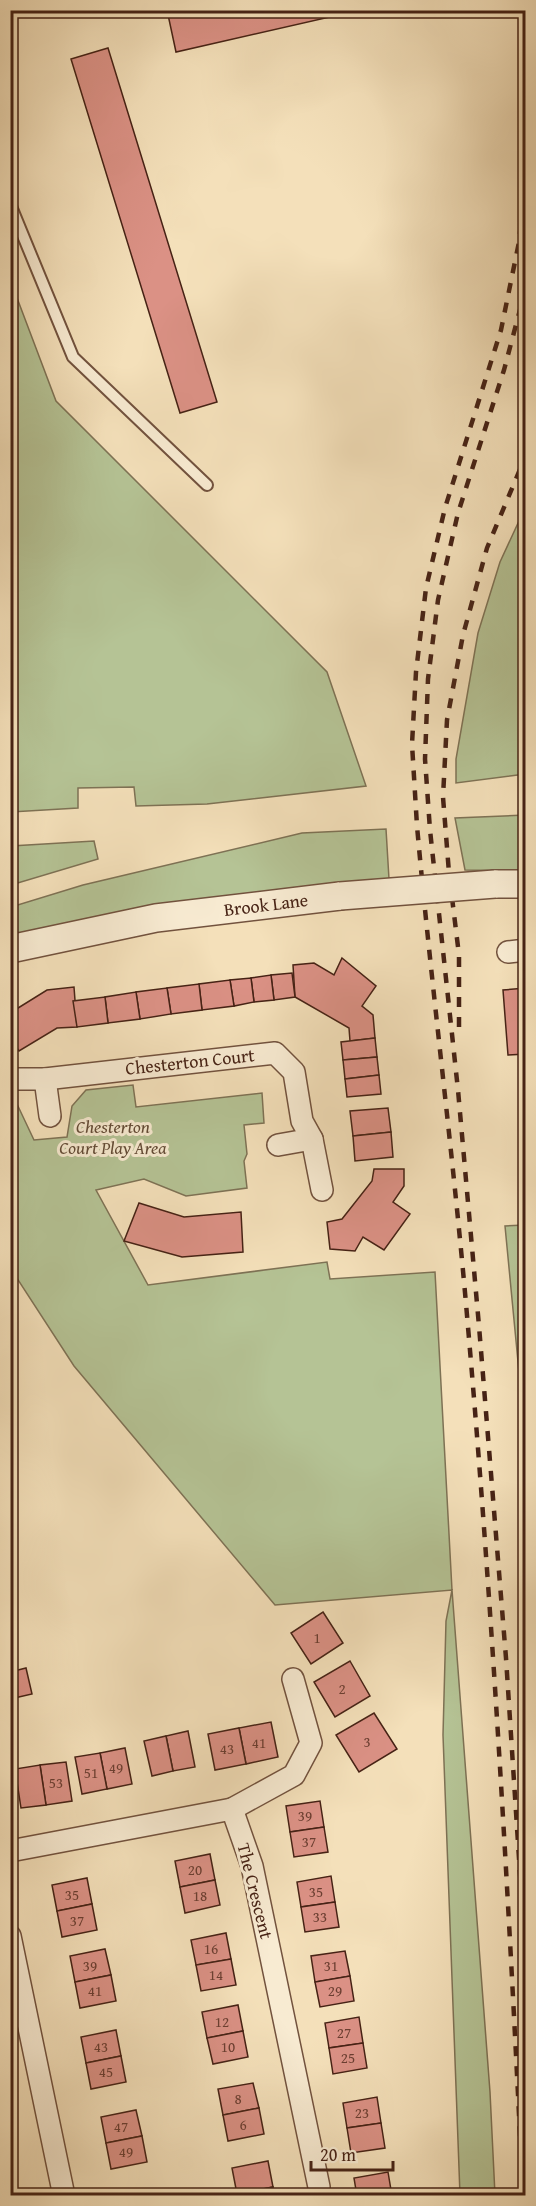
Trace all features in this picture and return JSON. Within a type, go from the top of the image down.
[{"type":"street","name":"Brook Lane","points":[[10,949],[156,918],[340,896],[495,884],[525,884]]},
{"type":"street","name":"Chesterton Court","points":[[10,1079],[45,1079],[275,1053],[294,1072],[302,1121],[312,1139],[322,1190]]},
{"type":"street","points":[[45,1079],[50,1116]]},
{"type":"street","points":[[278,1145],[312,1139]]},
{"type":"street","points":[[10,1851],[232,1809],[294,1775],[311,1743],[293,1679]]},
{"type":"street","name":"The Crescent","points":[[232,1809],[252,1866],[319,2196]]},
{"type":"street","points":[[10,1936],[64,2196]]},
{"type":"lane","points":[[10,204],[73,357],[207,485]]},
{"type":"green space","points":[[11,282],[56,401],[327,672],[366,786],[207,804],[136,806],[134,787],[78,788],[78,808],[11,812]]},
{"type":"green space","points":[[525,508],[525,774],[456,783],[456,759],[478,633],[500,562]]},
{"type":"green space","points":[[525,815],[525,871],[465,870],[455,818]]},
{"type":"green space","points":[[386,829],[389,879],[11,941],[11,907],[83,885],[302,833]]},
{"type":"green space","points":[[94,841],[98,859],[11,885],[11,846]]},
{"type":"green space","name":"Chesterton Court Play Area","points":[[133,1085],[136,1107],[262,1093],[264,1123],[244,1125],[247,1188],[186,1196],[144,1179],[96,1190],[148,1285],[327,1262],[330,1279],[435,1272],[452,1590],[275,1605],[74,1366],[11,1269],[11,1108],[17,1104],[34,1140],[67,1137],[72,1106],[86,1090]]},
{"type":"green space","points":[[526,1225],[525,1472],[521,1393],[505,1226]]},
{"type":"green space","points":[[452,1590],[490,2092],[495,2195],[460,2195],[443,1735],[446,1621]]},
{"type":"building","points":[[167,10],[342,10],[343,14],[176,52]]},
{"type":"building","points":[[108,48],[217,402],[180,413],[71,59]]},
{"type":"building","points":[[342,958],[376,986],[362,1006],[373,1015],[375,1038],[350,1041],[349,1028],[295,997],[293,965],[314,963],[334,975]]},
{"type":"building","points":[[292,973],[295,997],[274,1000],[271,975]]},
{"type":"building","points":[[271,975],[274,1000],[254,1002],[251,978]]},
{"type":"building","points":[[251,978],[254,1002],[234,1006],[230,980]]},
{"type":"building","points":[[230,980],[234,1006],[202,1010],[199,984]]},
{"type":"building","points":[[199,984],[202,1010],[171,1014],[167,988]]},
{"type":"building","points":[[74,987],[77,1027],[57,1028],[19,1051],[10,1038],[10,1013],[47,990]]},
{"type":"building","points":[[167,988],[171,1014],[140,1019],[136,992]]},
{"type":"building","points":[[526,988],[526,1054],[508,1055],[503,990]]},
{"type":"building","points":[[136,992],[140,1019],[108,1023],[105,997]]},
{"type":"building","points":[[105,997],[108,1023],[77,1027],[73,1001]]},
{"type":"building","points":[[375,1038],[377,1057],[343,1060],[341,1042]]},
{"type":"building","points":[[377,1057],[379,1075],[345,1079],[343,1060]]},
{"type":"building","points":[[379,1075],[381,1094],[347,1097],[345,1079]]},
{"type":"building","points":[[388,1108],[391,1132],[353,1136],[350,1111]]},
{"type":"building","points":[[391,1132],[393,1157],[355,1161],[353,1136]]},
{"type":"building","points":[[374,1169],[404,1169],[404,1186],[393,1202],[410,1214],[384,1250],[363,1237],[355,1251],[330,1249],[327,1222],[342,1219],[372,1181]]},
{"type":"building","points":[[139,1203],[184,1217],[241,1212],[243,1252],[182,1257],[124,1241]]},
{"type":"building","points":[[323,1612],[343,1643],[311,1664],[291,1633]]},
{"type":"building","points":[[350,1661],[370,1696],[335,1717],[314,1682]]},
{"type":"building","points":[[26,1668],[32,1694],[10,1699],[10,1672]]},
{"type":"building","points":[[374,1713],[397,1749],[359,1772],[336,1735]]},
{"type":"building","points":[[271,1722],[278,1757],[246,1764],[239,1728]]},
{"type":"building","points":[[239,1728],[246,1764],[215,1770],[208,1734]]},
{"type":"building","points":[[188,1731],[195,1767],[173,1771],[166,1736]]},
{"type":"building","points":[[166,1736],[173,1771],[152,1776],[144,1741]]},
{"type":"building","points":[[125,1748],[132,1784],[107,1789],[100,1753]]},
{"type":"building","points":[[100,1753],[107,1789],[82,1794],[75,1757]]},
{"type":"building","points":[[66,1762],[72,1801],[46,1805],[40,1765]]},
{"type":"building","points":[[40,1765],[46,1805],[21,1808],[15,1769]]},
{"type":"building","points":[[320,1801],[324,1827],[290,1832],[286,1806]]},
{"type":"building","points":[[324,1827],[328,1852],[294,1857],[290,1832]]},
{"type":"building","points":[[210,1854],[215,1880],[180,1887],[175,1861]]},
{"type":"building","points":[[331,1876],[335,1902],[301,1907],[297,1882]]},
{"type":"building","points":[[87,1878],[92,1904],[57,1911],[52,1885]]},
{"type":"building","points":[[215,1880],[220,1905],[185,1913],[180,1887]]},
{"type":"building","points":[[335,1902],[339,1927],[305,1932],[301,1907]]},
{"type":"building","points":[[92,1904],[97,1930],[62,1937],[57,1911]]},
{"type":"building","points":[[226,1933],[231,1959],[196,1965],[191,1940]]},
{"type":"building","points":[[105,1949],[111,1975],[75,1982],[70,1956]]},
{"type":"building","points":[[345,1951],[350,1976],[315,1982],[311,1956]]},
{"type":"building","points":[[231,1959],[236,1985],[201,1991],[196,1965]]},
{"type":"building","points":[[111,1975],[116,2001],[80,2008],[75,1982]]},
{"type":"building","points":[[350,1976],[354,2001],[320,2007],[315,1982]]},
{"type":"building","points":[[238,2005],[243,2031],[207,2038],[202,2012]]},
{"type":"building","points":[[359,2017],[363,2043],[329,2048],[325,2023]]},
{"type":"building","points":[[116,2030],[121,2056],[86,2063],[81,2037]]},
{"type":"building","points":[[243,2031],[248,2057],[213,2064],[207,2038]]},
{"type":"building","points":[[363,2043],[367,2068],[333,2074],[329,2048]]},
{"type":"building","points":[[121,2056],[126,2082],[91,2089],[86,2063]]},
{"type":"building","points":[[253,2083],[259,2108],[223,2115],[218,2089]]},
{"type":"building","points":[[377,2097],[381,2123],[347,2128],[343,2103]]},
{"type":"building","points":[[259,2108],[264,2134],[228,2141],[223,2115]]},
{"type":"building","points":[[136,2110],[142,2136],[106,2143],[101,2117]]},
{"type":"building","points":[[381,2123],[385,2148],[351,2153],[347,2128]]},
{"type":"building","points":[[142,2136],[147,2162],[111,2169],[106,2143]]},
{"type":"building","points":[[268,2161],[273,2187],[237,2194],[232,2168]]},
{"type":"building","points":[[388,2172],[392,2196],[357,2196],[354,2178]]},
{"type":"building","points":[[273,2187],[274,2196],[238,2196],[237,2194]]},
{"type":"railway","points":[[522,10],[526,42]]},
{"type":"railway","points":[[523,2196],[500,1761],[477,1435],[450,1139],[417,826],[412,744],[416,672],[426,588],[445,508],[501,330],[519,242],[526,175]]},
{"type":"railway","points":[[526,287],[504,370],[458,513],[438,600],[428,679],[425,759],[479,1326],[506,1658],[526,1966]]},
{"type":"railway","points":[[459,1027],[459,955],[443,797],[447,720],[463,635],[487,548],[526,455]]}]
